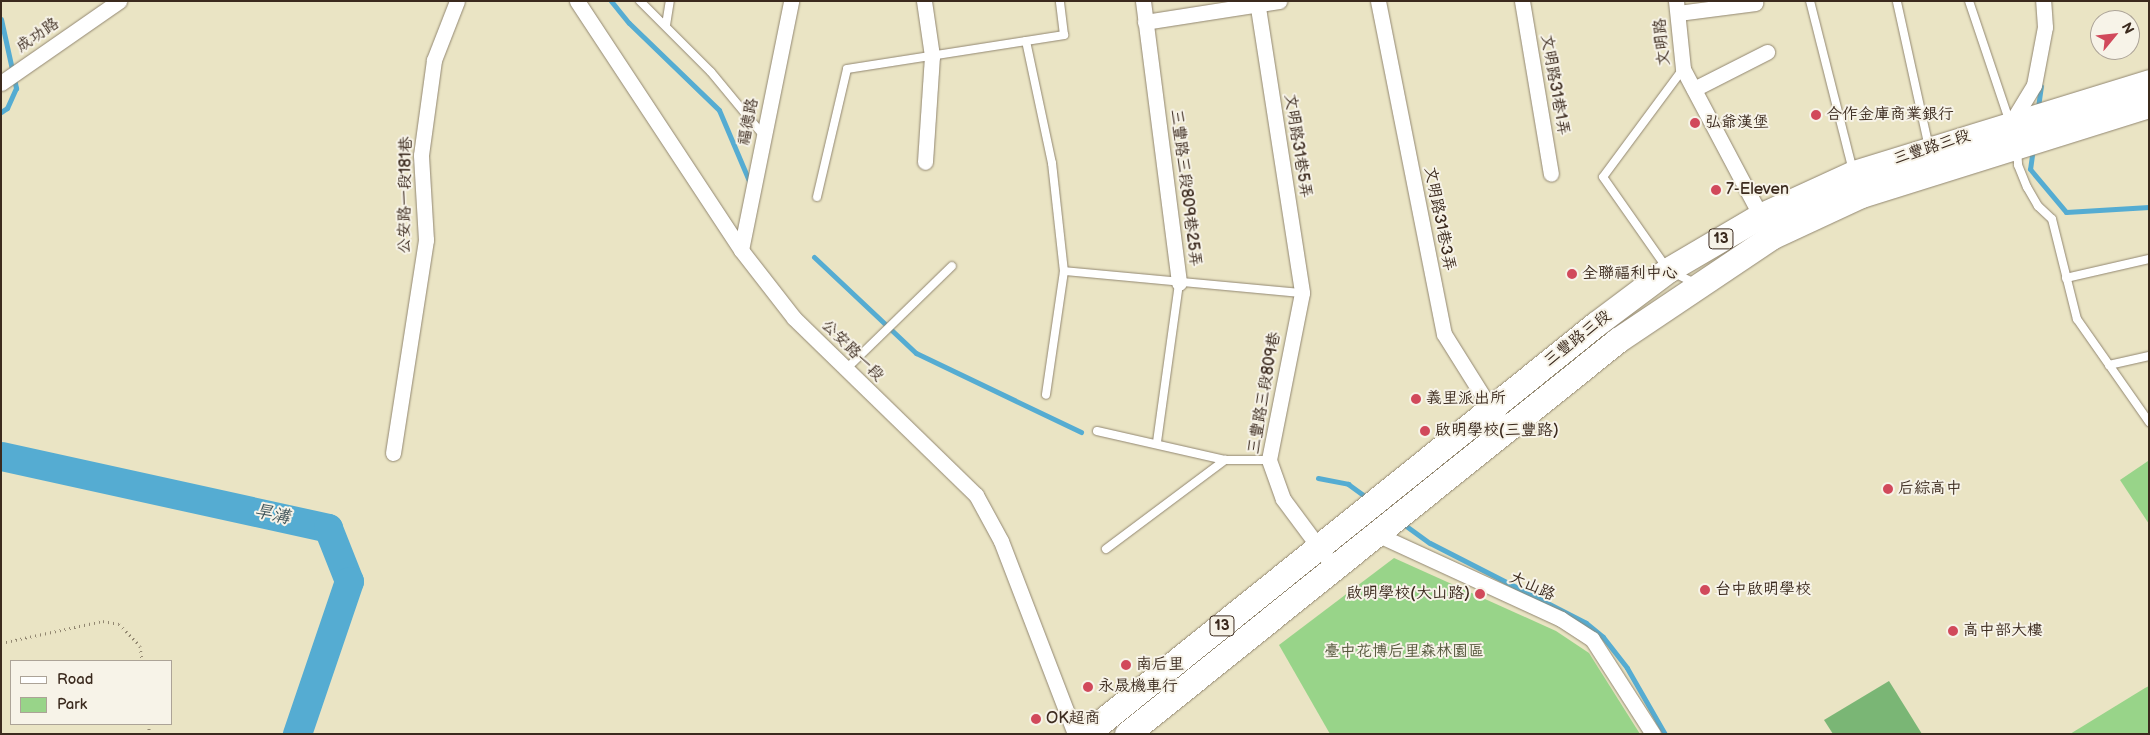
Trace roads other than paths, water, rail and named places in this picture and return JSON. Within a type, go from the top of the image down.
[{"type":"main road","name":"三豐路三段","points":[[1127,734],[1375,536],[1498,418],[1668,270],[1766,226],[1861,195],[2149,82]]},
{"type":"main road","name":"三豐路三段","points":[[1086,734],[1358,518],[1498,418],[1698,285],[1766,226],[1854,173],[1930,148],[2014,134],[2149,105]]},
{"type":"street","name":"成功路","points":[[2,79],[119,1]]},
{"type":"street","name":"公安路一段181巷","points":[[393,453],[426,240],[421,155],[434,60],[457,1]]},
{"type":"street","name":"公安路一段","points":[[577,1],[741,250],[794,318],[976,495],[1001,541],[1075,734]]},
{"type":"street","name":"福德路","points":[[741,250],[791,1]]},
{"type":"street","points":[[924,1],[932,56],[925,162]]},
{"type":"street","name":"三豐路三段809巷25弄","points":[[1143,1],[1179,283]]},
{"type":"street","points":[[1145,22],[1279,1]]},
{"type":"street","name":"文明路31巷3弄","points":[[1378,1],[1444,334],[1498,418]]},
{"type":"street","name":"文明路31巷1弄","points":[[1522,1],[1551,174]]},
{"type":"street","points":[[2014,134],[2034,85],[2045,27],[2042,1]]},
{"type":"street","name":"文明路31巷5弄","points":[[1258,3],[1302,293]]},
{"type":"street","points":[[1677,7],[1755,3]]},
{"type":"street","name":"文明路","points":[[1677,7],[1683,69],[1766,226]]},
{"type":"street","points":[[1694,89],[1767,52]]},
{"type":"street","name":"三豐路三段809巷","points":[[1302,293],[1269,460],[1284,499],[1335,569]]},
{"type":"street","name":"大山路","points":[[1358,518],[1375,536],[1562,619],[1592,639],[1653,734]]},
{"type":"lane","points":[[640,1],[711,72],[765,136]]},
{"type":"lane","points":[[666,25],[670,1]]},
{"type":"lane","points":[[817,197],[847,68],[1064,35],[1060,1]]},
{"type":"lane","points":[[1810,1],[1854,173]]},
{"type":"lane","points":[[1970,1],[2014,134],[2018,166],[2026,187],[2038,206],[2052,219],[2077,319],[2149,422]]},
{"type":"lane","points":[[1897,2],[1930,148]]},
{"type":"lane","points":[[1026,41],[1052,163],[1064,272],[1046,395]]},
{"type":"lane","points":[[1683,69],[1603,177],[1668,270],[1698,285]]},
{"type":"lane","points":[[2066,278],[2149,259]]},
{"type":"lane","points":[[846,370],[952,266]]},
{"type":"lane","name":"三豐路三段809巷25弄","points":[[1064,272],[1302,293]]},
{"type":"lane","points":[[1157,442],[1179,283]]},
{"type":"lane","points":[[2109,365],[2149,356]]},
{"type":"lane","points":[[1097,430],[1157,442],[1225,460],[1269,460]]},
{"type":"lane","points":[[1106,549],[1225,460]]},
{"type":"waterway","points":[[611,1],[629,23],[719,110],[750,183]]},
{"type":"waterway","points":[[1,19],[16,88],[7,108],[1,112]]},
{"type":"waterway","points":[[2038,107],[2041,86]]},
{"type":"waterway","points":[[2033,148],[2030,169],[2066,212],[2149,207]]},
{"type":"waterway","points":[[814,257],[916,353],[1081,432]]},
{"type":"waterway","name":"旱溝","points":[[1,456],[328,528],[349,581],[297,734]]},
{"type":"waterway","points":[[1318,478],[1348,484],[1369,499]]},
{"type":"waterway","points":[[1402,523],[1430,543],[1586,623],[1603,637],[1627,668],[1665,734]]},
{"type":"place","name":"合作金庫商業銀行","points":[[1816,115]]},
{"type":"place","name":"弘爺漢堡","points":[[1695,123]]},
{"type":"place","name":"7-Eleven","points":[[1716,190]]},
{"type":"place","name":"全聯福利中心","points":[[1572,274]]},
{"type":"place","name":"義里派出所","points":[[1416,399]]},
{"type":"place","name":"啟明學校(三豐路)","points":[[1425,431]]},
{"type":"place","name":"后綜高中","points":[[1888,489]]},
{"type":"place","name":"台中啟明學校","points":[[1705,590]]},
{"type":"place","name":"啟明學校(大山路)","points":[[1480,594]]},
{"type":"place","name":"高中部大樓","points":[[1953,631]]},
{"type":"place","name":"南后里","points":[[1126,665]]},
{"type":"place","name":"永晟機車行","points":[[1088,687]]},
{"type":"place","name":"OK超商","points":[[1036,719]]},
{"type":"park label","name":"臺中花博后里森林園區","points":[[1404,652]]}]
